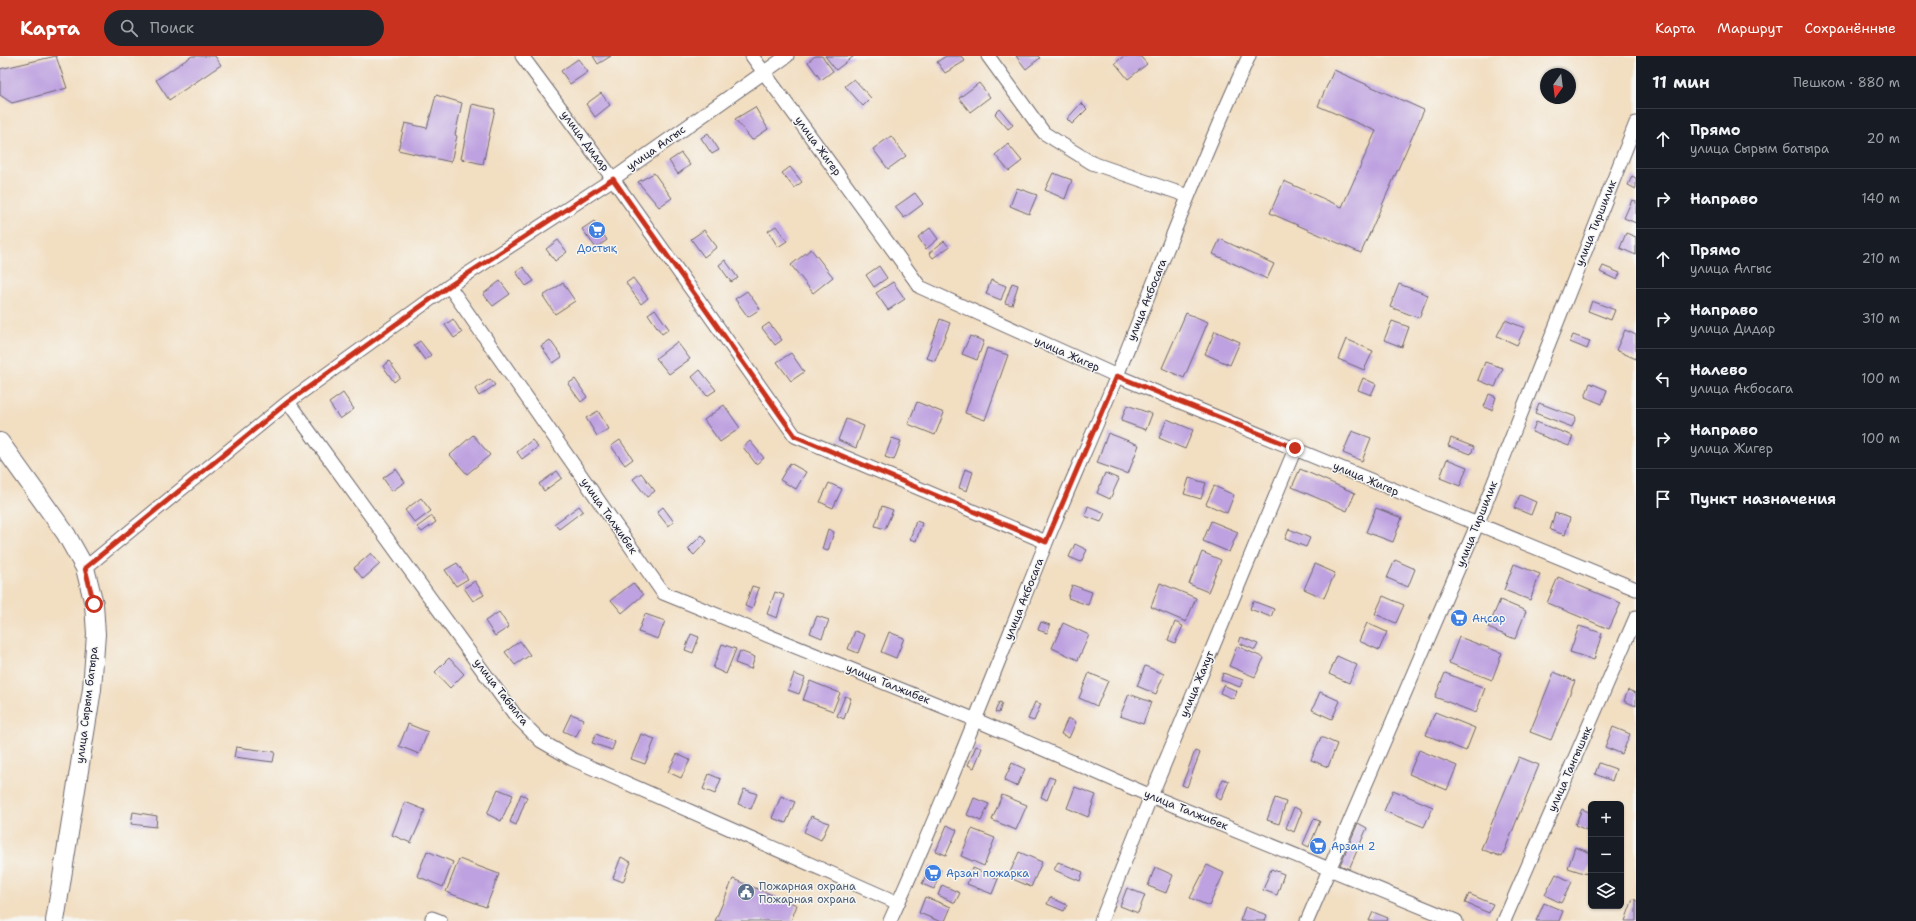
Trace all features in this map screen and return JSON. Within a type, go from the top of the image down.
[{"type":"street","name":"улица Дидар","points":[[522,56],[613,179],[795,436],[1046,542]]},
{"type":"street","name":"улица Жигер","points":[[752,56],[920,287],[1117,376],[1636,589]]},
{"type":"street","name":"улица Алгыс","points":[[85,568],[288,402],[449,286],[613,179],[787,56]]},
{"type":"street","points":[[988,56],[1044,133],[1092,163],[1188,196]]},
{"type":"street","name":"улица Акбосага","points":[[890,921],[976,720],[1046,542],[1117,376],[1222,113],[1249,56]]},
{"type":"street","name":"улица Тиршилик","points":[[1307,921],[1477,525],[1636,123]]},
{"type":"street","name":"улица Талжибек","points":[[449,286],[663,593],[976,720],[1151,796],[1456,921]]},
{"type":"street","name":"улица Табылга","points":[[288,402],[515,715],[542,741],[572,759],[898,904]]},
{"type":"street","name":"улица Сырым батыра","points":[[0,442],[66,534],[85,568],[94,604],[96,634],[92,689],[55,921]]},
{"type":"street","name":"улица Жахут","points":[[1101,921],[1295,448]]},
{"type":"street","name":"улица Тангышык","points":[[1504,921],[1636,617]]},
{"type":"building","points":[[56,56],[67,88],[12,103],[0,95],[0,69]]},
{"type":"building","points":[[192,56],[215,56],[221,65],[169,100],[156,80]]},
{"type":"building","points":[[593,56],[611,56],[598,64]]},
{"type":"building","points":[[815,56],[822,56],[833,71],[821,80],[808,62]]},
{"type":"building","points":[[825,56],[854,56],[836,70]]},
{"type":"building","points":[[946,56],[961,56],[965,61],[945,73],[937,62]]},
{"type":"building","points":[[1016,56],[1038,56],[1040,58],[1026,69]]},
{"type":"building","points":[[1124,56],[1140,56],[1147,64],[1128,79],[1115,63]]},
{"type":"building","points":[[578,59],[588,72],[570,84],[561,71]]},
{"type":"building","points":[[1334,70],[1424,110],[1361,253],[1270,213],[1284,181],[1342,207],[1376,131],[1318,106]]},
{"type":"building","points":[[854,79],[871,98],[863,106],[845,86]]},
{"type":"building","points":[[979,83],[990,97],[970,112],[959,98]]},
{"type":"building","points":[[601,93],[610,105],[595,117],[586,104]]},
{"type":"building","points":[[436,95],[462,103],[451,162],[398,150],[405,123],[427,128]]},
{"type":"building","points":[[1081,103],[1087,109],[1072,124],[1067,119]]},
{"type":"building","points":[[472,104],[495,109],[483,164],[461,159]]},
{"type":"building","points":[[755,107],[768,129],[752,140],[735,119]]},
{"type":"building","points":[[1000,109],[1013,125],[1008,129],[995,114]]},
{"type":"building","points":[[708,133],[719,150],[712,154],[701,138]]},
{"type":"building","points":[[891,136],[906,156],[888,169],[873,149]]},
{"type":"building","points":[[1008,144],[1022,161],[1009,171],[995,155]]},
{"type":"building","points":[[681,153],[690,165],[678,174],[669,161]]},
{"type":"building","points":[[790,167],[802,182],[794,188],[782,173]]},
{"type":"building","points":[[654,173],[672,198],[659,207],[638,182]]},
{"type":"building","points":[[1053,173],[1072,180],[1065,199],[1045,190]]},
{"type":"building","points":[[1632,176],[1636,178],[1636,189],[1628,185]]},
{"type":"building","points":[[1017,188],[1037,195],[1029,214],[1010,206]]},
{"type":"building","points":[[915,193],[923,204],[904,218],[895,207]]},
{"type":"building","points":[[1632,200],[1636,201],[1636,223],[1624,218]]},
{"type":"building","points":[[594,221],[607,240],[596,248],[582,229]]},
{"type":"building","points":[[776,226],[787,241],[778,247],[768,231]]},
{"type":"building","points":[[930,228],[938,239],[926,249],[918,237]]},
{"type":"building","points":[[704,230],[717,247],[704,257],[691,239]]},
{"type":"building","points":[[1626,233],[1636,237],[1636,255],[1620,248]]},
{"type":"building","points":[[1220,239],[1274,264],[1267,279],[1213,254]]},
{"type":"building","points":[[558,240],[567,252],[555,261],[546,249]]},
{"type":"building","points":[[944,241],[949,247],[933,258],[929,253]]},
{"type":"building","points":[[811,249],[833,277],[813,293],[791,265]]},
{"type":"building","points":[[725,260],[738,278],[731,282],[719,265]]},
{"type":"building","points":[[879,266],[887,278],[874,287],[866,275]]},
{"type":"building","points":[[1603,266],[1620,273],[1617,280],[1600,272]]},
{"type":"building","points":[[523,267],[534,281],[526,286],[516,272]]},
{"type":"building","points":[[633,278],[648,298],[641,304],[626,283]]},
{"type":"building","points":[[991,280],[1006,286],[1001,300],[986,294]]},
{"type":"building","points":[[500,281],[510,294],[493,306],[483,294]]},
{"type":"building","points":[[893,282],[905,299],[888,310],[876,293]]},
{"type":"building","points":[[563,283],[575,301],[555,314],[543,296]]},
{"type":"building","points":[[1012,283],[1018,285],[1012,305],[1005,303]]},
{"type":"building","points":[[1399,284],[1428,295],[1419,318],[1390,307]]},
{"type":"building","points":[[747,291],[760,309],[748,317],[735,299]]},
{"type":"building","points":[[1592,301],[1615,310],[1611,320],[1588,311]]},
{"type":"building","points":[[655,309],[669,329],[662,334],[648,314]]},
{"type":"building","points":[[1186,313],[1208,322],[1184,378],[1162,368]]},
{"type":"building","points":[[453,319],[462,333],[454,338],[445,325]]},
{"type":"building","points":[[940,319],[950,323],[935,361],[926,358]]},
{"type":"building","points":[[1505,320],[1525,328],[1517,345],[1497,336]]},
{"type":"building","points":[[1392,321],[1409,327],[1402,347],[1384,340]]},
{"type":"building","points":[[769,323],[782,340],[775,345],[762,328]]},
{"type":"building","points":[[1625,330],[1636,335],[1636,359],[1616,350]]},
{"type":"building","points":[[1215,331],[1240,342],[1230,365],[1205,354]]},
{"type":"building","points":[[1573,335],[1590,341],[1587,349],[1570,342]]},
{"type":"building","points":[[970,336],[984,341],[977,360],[962,354]]},
{"type":"building","points":[[1346,339],[1373,351],[1364,370],[1338,359]]},
{"type":"building","points":[[550,340],[562,357],[553,363],[541,346]]},
{"type":"building","points":[[420,341],[431,355],[425,360],[414,345]]},
{"type":"building","points":[[677,342],[690,359],[669,374],[656,358]]},
{"type":"building","points":[[987,348],[1008,355],[985,420],[965,413]]},
{"type":"building","points":[[791,353],[804,372],[791,381],[777,362]]},
{"type":"building","points":[[389,361],[400,377],[394,382],[383,366]]},
{"type":"building","points":[[1485,362],[1503,368],[1495,387],[1478,380]]},
{"type":"building","points":[[700,370],[716,390],[707,396],[692,377]]},
{"type":"building","points":[[1363,378],[1376,384],[1371,395],[1358,390]]},
{"type":"building","points":[[490,379],[495,385],[479,396],[475,389]]},
{"type":"building","points":[[575,379],[587,397],[581,402],[568,384]]},
{"type":"building","points":[[1590,383],[1607,390],[1602,404],[1585,397]]},
{"type":"building","points":[[343,393],[354,409],[340,419],[329,403]]},
{"type":"building","points":[[1489,394],[1496,397],[1492,410],[1484,407]]},
{"type":"building","points":[[917,402],[944,413],[935,435],[908,424]]},
{"type":"building","points":[[1539,403],[1576,417],[1572,427],[1535,413]]},
{"type":"building","points":[[724,405],[740,428],[720,442],[704,420]]},
{"type":"building","points":[[1127,405],[1152,414],[1146,430],[1121,421]]},
{"type":"building","points":[[598,411],[609,429],[597,436],[586,418]]},
{"type":"building","points":[[846,419],[864,426],[856,448],[838,440]]},
{"type":"building","points":[[1167,419],[1193,430],[1185,449],[1159,438]]},
{"type":"building","points":[[1536,422],[1573,436],[1569,446],[1532,432]]},
{"type":"building","points":[[1352,431],[1371,438],[1362,461],[1343,453]]},
{"type":"building","points":[[1108,433],[1139,445],[1128,474],[1097,463]]},
{"type":"building","points":[[473,435],[490,455],[467,474],[450,455]]},
{"type":"building","points":[[892,438],[901,441],[894,460],[885,457]]},
{"type":"building","points":[[1451,438],[1474,447],[1471,454],[1448,446]]},
{"type":"building","points":[[532,440],[538,447],[522,459],[517,452]]},
{"type":"building","points":[[620,440],[633,459],[625,465],[611,446]]},
{"type":"building","points":[[750,441],[764,458],[756,464],[743,447]]},
{"type":"building","points":[[1447,459],[1467,467],[1460,486],[1440,478]]},
{"type":"building","points":[[790,463],[806,472],[796,489],[780,480]]},
{"type":"building","points":[[396,469],[405,482],[392,491],[383,478]]},
{"type":"building","points":[[965,469],[973,472],[967,491],[959,488]]},
{"type":"building","points":[[1300,469],[1355,493],[1347,511],[1292,487]]},
{"type":"building","points":[[557,471],[562,478],[544,491],[539,484]]},
{"type":"building","points":[[641,473],[655,491],[647,497],[633,479]]},
{"type":"building","points":[[1105,473],[1119,479],[1110,499],[1097,493]]},
{"type":"building","points":[[1189,478],[1206,483],[1201,499],[1184,494]]},
{"type":"building","points":[[829,483],[842,489],[833,508],[820,502]]},
{"type":"building","points":[[1214,486],[1234,495],[1227,513],[1206,504]]},
{"type":"building","points":[[1520,495],[1536,502],[1531,515],[1514,508]]},
{"type":"building","points":[[421,498],[431,511],[415,523],[405,510]]},
{"type":"building","points":[[579,506],[583,511],[559,529],[554,524]]},
{"type":"building","points":[[882,506],[893,510],[885,529],[875,526]]},
{"type":"building","points":[[1088,506],[1105,513],[1101,522],[1085,516]]},
{"type":"building","points":[[663,507],[674,522],[668,526],[657,512]]},
{"type":"building","points":[[1376,508],[1402,518],[1393,542],[1366,532]]},
{"type":"building","points":[[1555,513],[1570,518],[1565,535],[1550,530]]},
{"type":"building","points":[[432,516],[436,522],[422,532],[417,527]]},
{"type":"building","points":[[916,521],[922,523],[916,541],[910,539]]},
{"type":"building","points":[[1211,521],[1238,532],[1229,552],[1203,541]]},
{"type":"building","points":[[828,529],[834,532],[828,551],[822,549]]},
{"type":"building","points":[[1289,529],[1310,538],[1306,547],[1285,539]]},
{"type":"building","points":[[702,535],[707,541],[694,555],[688,549]]},
{"type":"building","points":[[1075,544],[1087,550],[1081,562],[1069,557]]},
{"type":"building","points":[[1202,552],[1221,560],[1208,592],[1189,584]]},
{"type":"building","points":[[371,553],[380,564],[363,579],[354,568]]},
{"type":"building","points":[[1395,560],[1415,569],[1408,587],[1387,578]]},
{"type":"building","points":[[457,563],[468,579],[456,586],[445,570]]},
{"type":"building","points":[[1315,564],[1335,573],[1324,598],[1304,589]]},
{"type":"building","points":[[1514,564],[1540,574],[1530,600],[1504,590]]},
{"type":"building","points":[[1558,577],[1621,603],[1609,629],[1547,603]]},
{"type":"building","points":[[475,581],[484,595],[473,601],[464,588]]},
{"type":"building","points":[[633,583],[643,595],[622,613],[611,600]]},
{"type":"building","points":[[1160,583],[1196,598],[1186,622],[1151,607]]},
{"type":"building","points":[[1072,585],[1092,592],[1088,605],[1068,598]]},
{"type":"building","points":[[752,586],[759,588],[752,609],[745,606]]},
{"type":"building","points":[[775,592],[784,595],[777,618],[767,614]]},
{"type":"building","points":[[1383,596],[1404,605],[1396,623],[1375,614]]},
{"type":"building","points":[[1500,600],[1526,611],[1515,639],[1488,628]]},
{"type":"building","points":[[1253,601],[1274,609],[1271,617],[1250,609]]},
{"type":"building","points":[[499,612],[509,627],[495,636],[485,621]]},
{"type":"building","points":[[645,614],[665,621],[658,639],[638,632]]},
{"type":"building","points":[[817,616],[829,620],[822,638],[810,633]]},
{"type":"building","points":[[1041,622],[1050,625],[1047,633],[1038,630]]},
{"type":"building","points":[[1175,622],[1183,626],[1175,643],[1168,640]]},
{"type":"building","points":[[1063,623],[1089,635],[1078,660],[1052,648]]},
{"type":"building","points":[[1367,623],[1387,632],[1379,650],[1359,641]]},
{"type":"building","points":[[1579,626],[1602,633],[1594,660],[1570,652]]},
{"type":"building","points":[[855,631],[865,635],[858,653],[848,649]]},
{"type":"building","points":[[889,632],[904,638],[896,658],[881,652]]},
{"type":"building","points":[[691,634],[699,637],[693,653],[685,650]]},
{"type":"building","points":[[1241,637],[1258,644],[1255,650],[1239,643]]},
{"type":"building","points":[[1459,637],[1502,653],[1492,680],[1449,663]]},
{"type":"building","points":[[520,641],[530,655],[515,665],[505,652]]},
{"type":"building","points":[[722,644],[736,649],[726,674],[713,668]]},
{"type":"building","points":[[1237,646],[1264,658],[1255,677],[1229,666]]},
{"type":"building","points":[[740,651],[755,657],[751,669],[735,663]]},
{"type":"building","points":[[1337,656],[1357,665],[1349,683],[1329,674]]},
{"type":"building","points":[[449,658],[464,674],[450,688],[435,672]]},
{"type":"building","points":[[1145,666],[1164,674],[1156,694],[1137,686]]},
{"type":"building","points":[[1554,672],[1575,681],[1551,740],[1530,732]]},
{"type":"building","points":[[1089,673],[1108,681],[1097,706],[1079,698]]},
{"type":"building","points":[[1223,673],[1243,680],[1240,687],[1221,680]]},
{"type":"building","points":[[1445,673],[1485,688],[1476,713],[1435,697]]},
{"type":"building","points":[[794,674],[805,678],[799,694],[788,690]]},
{"type":"building","points":[[810,681],[840,693],[833,711],[803,700]]},
{"type":"building","points":[[1223,685],[1237,691],[1234,699],[1220,693]]},
{"type":"building","points":[[1628,690],[1636,693],[1636,706],[1624,701]]},
{"type":"building","points":[[1320,692],[1340,701],[1332,719],[1312,710]]},
{"type":"building","points":[[1129,694],[1151,702],[1143,724],[1120,716]]},
{"type":"building","points":[[845,696],[851,698],[844,719],[837,716]]},
{"type":"building","points":[[999,702],[1002,703],[999,713],[995,712]]},
{"type":"building","points":[[1035,702],[1041,704],[1034,721],[1028,719]]},
{"type":"building","points":[[1435,712],[1475,728],[1466,751],[1426,735]]},
{"type":"building","points":[[571,714],[584,719],[576,737],[563,731]]},
{"type":"building","points":[[1068,718],[1076,722],[1069,738],[1061,734]]},
{"type":"building","points":[[408,724],[428,732],[419,754],[399,746]]},
{"type":"building","points":[[1613,727],[1630,734],[1622,754],[1605,747]]},
{"type":"building","points":[[596,734],[615,742],[612,750],[592,743]]},
{"type":"building","points":[[641,734],[655,739],[645,764],[631,759]]},
{"type":"building","points":[[1321,737],[1337,744],[1328,767],[1311,760]]},
{"type":"building","points":[[976,746],[982,748],[974,768],[968,765]]},
{"type":"building","points":[[236,747],[275,752],[273,762],[234,757]]},
{"type":"building","points":[[1419,750],[1457,766],[1447,790],[1409,774]]},
{"type":"building","points":[[1195,751],[1200,753],[1187,787],[1182,785]]},
{"type":"building","points":[[677,754],[690,760],[681,778],[668,772]]},
{"type":"building","points":[[1519,757],[1539,765],[1502,857],[1481,849]]},
{"type":"building","points":[[1012,763],[1025,769],[1017,786],[1004,781]]},
{"type":"building","points":[[1599,763],[1616,769],[1612,781],[1595,774]]},
{"type":"building","points":[[709,774],[721,779],[715,794],[703,789]]},
{"type":"building","points":[[1049,777],[1055,779],[1047,800],[1041,797]]},
{"type":"building","points":[[1223,779],[1229,781],[1221,800],[1215,797]]},
{"type":"building","points":[[1075,787],[1096,795],[1088,817],[1067,808]]},
{"type":"building","points":[[498,789],[513,795],[501,821],[487,814]]},
{"type":"building","points":[[744,789],[757,794],[751,809],[738,804]]},
{"type":"building","points":[[1393,790],[1433,807],[1424,827],[1384,811]]},
{"type":"building","points":[[521,794],[527,797],[516,825],[510,822]]},
{"type":"building","points":[[1002,795],[1027,805],[1016,830],[992,820]]},
{"type":"building","points":[[781,796],[795,802],[786,823],[772,818]]},
{"type":"building","points":[[974,798],[989,804],[981,821],[967,815]]},
{"type":"building","points":[[1275,798],[1286,802],[1279,824],[1267,820]]},
{"type":"building","points":[[405,802],[425,810],[411,843],[392,835]]},
{"type":"building","points":[[1294,807],[1302,811],[1294,832],[1286,828]]},
{"type":"building","points":[[1582,809],[1588,812],[1588,831],[1575,825]]},
{"type":"building","points":[[133,812],[157,816],[156,827],[131,824]]},
{"type":"building","points":[[811,816],[829,823],[821,840],[804,832]]},
{"type":"building","points":[[1314,819],[1320,821],[1309,847],[1303,844]]},
{"type":"building","points":[[1358,823],[1367,828],[1349,869],[1340,865]]},
{"type":"building","points":[[947,825],[957,830],[946,855],[936,851]]},
{"type":"building","points":[[972,829],[995,838],[984,866],[961,856]]},
{"type":"building","points":[[1575,847],[1588,852],[1587,874],[1568,868]]},
{"type":"building","points":[[427,851],[453,862],[443,887],[417,876]]},
{"type":"building","points":[[1019,852],[1042,862],[1031,887],[1008,877]]},
{"type":"building","points":[[621,857],[631,862],[623,882],[613,878]]},
{"type":"building","points":[[459,859],[499,874],[486,907],[446,892]]},
{"type":"building","points":[[1058,862],[1083,872],[1080,881],[1054,870]]},
{"type":"building","points":[[1207,865],[1224,873],[1209,906],[1190,898]]},
{"type":"building","points":[[930,866],[941,870],[934,889],[922,884]]},
{"type":"building","points":[[1155,867],[1173,875],[1166,893],[1148,886]]},
{"type":"building","points":[[973,868],[998,879],[992,894],[967,884]]},
{"type":"building","points":[[1271,869],[1284,874],[1277,895],[1263,890]]},
{"type":"building","points":[[1556,874],[1572,882],[1561,903],[1545,895]]},
{"type":"building","name":"Пожарная охрана Пожарная охрана","points":[[733,879],[797,905],[791,921],[715,921]]},
{"type":"building","points":[[942,885],[960,893],[955,903],[938,895]]},
{"type":"building","points":[[1127,888],[1145,895],[1138,913],[1120,906]]},
{"type":"building","points":[[1469,894],[1493,904],[1489,913],[1465,903]]},
{"type":"building","points":[[925,897],[951,907],[945,921],[939,921],[919,913]]},
{"type":"building","points":[[1050,897],[1067,905],[1064,911],[1047,904]]},
{"type":"building","points":[[1633,899],[1636,900],[1636,921],[1625,921]]},
{"type":"building","points":[[1544,903],[1563,911],[1559,921],[1536,921]]},
{"type":"building","points":[[1245,907],[1267,915],[1265,921],[1240,921]]},
{"type":"building","points":[[1373,912],[1388,918],[1387,921],[1369,921]]},
{"type":"place","name":"Достық","points":[[597,230]]},
{"type":"place","name":"Аңсар","points":[[1459,618]]},
{"type":"place","name":"Арзан 2","points":[[1318,846]]},
{"type":"place","name":"Арзан пожарка","points":[[933,873]]},
{"type":"place","name":"Пожарная охрана Пожарная охрана","points":[[746,892]]},
{"type":"route","points":[[94,604],[85,568],[288,402],[449,286],[613,179],[795,436],[1046,542],[1117,376],[1295,448]]}]
